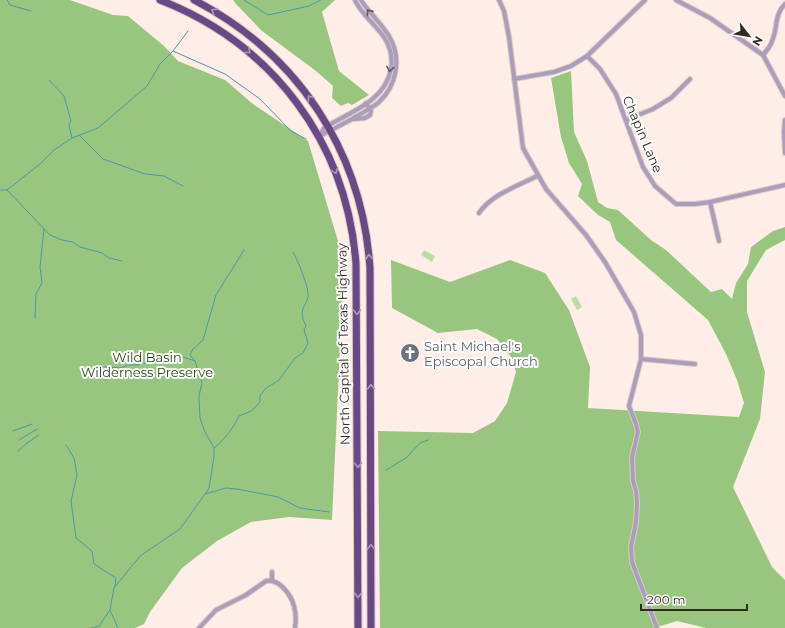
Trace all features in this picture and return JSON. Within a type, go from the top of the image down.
[{"type":"highway","name":"North Capital of Texas Highway","points":[[194,0],[238,26],[272,54],[300,84],[329,128],[344,157],[355,184],[367,238],[370,288],[371,628]]},
{"type":"highway","name":"North Capital of Texas Highway","points":[[165,1],[190,13],[231,38],[256,57],[291,94],[319,136],[333,164],[342,189],[355,245],[357,278],[358,628]]},
{"type":"highway","points":[[357,426],[371,426]]},
{"type":"street","points":[[319,136],[375,98],[381,92],[387,81],[391,67],[390,49],[387,42],[355,0]]},
{"type":"street","points":[[329,128],[350,120],[369,109],[378,102],[388,90],[394,79],[396,65],[394,46],[389,36],[361,0]]},
{"type":"street","points":[[500,0],[504,11],[509,37],[523,148],[537,176],[550,195],[586,235],[597,250],[634,312],[641,335],[641,359],[629,406],[638,432],[632,457],[633,481],[637,502],[636,522],[631,547],[632,562],[657,628]]},
{"type":"street","points":[[514,79],[554,72],[571,66],[587,56],[645,0]]},
{"type":"street","points":[[676,0],[710,18],[763,55],[785,96]]},
{"type":"street","points":[[763,55],[772,42],[777,16],[785,4]]},
{"type":"street","points":[[373,24],[378,21]]},
{"type":"street","points":[[391,56],[396,55]]},
{"type":"street","name":"Chapin Lane","points":[[587,56],[600,69],[616,94],[643,167],[655,186],[676,204],[710,202],[785,185]]},
{"type":"street","points":[[626,120],[653,109],[672,98],[690,79]]},
{"type":"street","points":[[375,98],[378,102]]},
{"type":"street","points":[[350,120],[368,117],[371,114],[366,103]]},
{"type":"street","points":[[785,120],[785,153]]},
{"type":"street","points":[[479,213],[492,199],[537,176]]},
{"type":"street","points":[[710,202],[719,241]]},
{"type":"street","points":[[641,359],[695,364]]},
{"type":"street","points":[[272,572],[272,580]]},
{"type":"street","points":[[199,628],[216,610],[244,596],[266,581],[272,580],[280,584],[292,600],[295,610],[295,628]]},
{"type":"green space","name":"Wild Basin Wilderness Preserve","points":[[0,0],[70,0],[113,15],[128,16],[164,46],[178,61],[225,80],[253,104],[308,141],[344,261],[332,520],[289,517],[251,522],[217,541],[182,568],[150,612],[144,624],[135,628],[0,628]]},
{"type":"green space","points":[[233,0],[335,0],[322,12],[339,71],[369,95],[352,105],[348,103],[341,106],[332,98],[333,86],[316,71],[262,31]]},
{"type":"green space","points":[[571,71],[574,132],[587,161],[598,202],[607,208],[618,210],[651,240],[666,250],[711,292],[722,289],[732,299],[736,283],[748,264],[751,247],[773,231],[785,227],[785,240],[766,250],[747,281],[747,312],[765,372],[760,419],[733,487],[772,567],[785,580],[785,628],[706,628],[677,621],[654,628],[380,628],[378,431],[473,433],[495,421],[507,403],[516,372],[511,357],[497,339],[477,329],[438,333],[392,308],[391,260],[450,282],[510,260],[545,273],[569,310],[590,367],[588,408],[739,417],[744,403],[737,380],[726,354],[708,320],[616,240],[610,222],[598,215],[578,196],[582,184],[569,163],[561,137],[551,78]]},
{"type":"green space","points":[[424,250],[435,256],[432,262],[421,255]]},
{"type":"green space","points":[[576,296],[582,307],[577,310],[571,299]]},
{"type":"waterway","points":[[7,0],[10,5],[31,11]]},
{"type":"waterway","points":[[244,0],[268,15],[309,6],[321,0]]},
{"type":"waterway","points":[[173,51],[188,31]]},
{"type":"waterway","points":[[7,190],[40,164],[54,150],[72,138],[98,128],[147,86],[160,64],[173,51],[225,74],[260,99],[291,131],[306,139]]},
{"type":"waterway","points":[[49,80],[64,96],[71,121],[69,125],[72,138]]},
{"type":"waterway","points":[[80,136],[103,159],[145,174],[164,176],[183,186]]},
{"type":"waterway","points":[[0,190],[7,190],[50,235],[62,240],[73,242],[80,247],[102,253],[109,258],[122,261]]},
{"type":"waterway","points":[[35,318],[36,294],[42,283],[40,267],[44,229]]},
{"type":"waterway","points":[[206,493],[209,488],[214,448],[204,430],[200,418],[199,396],[202,383],[195,361],[190,355],[193,349],[203,340],[216,295],[244,250]]},
{"type":"waterway","points":[[214,448],[228,434],[239,416],[251,411],[260,402],[260,396],[265,389],[279,380],[295,358],[303,353],[308,343],[304,330],[306,326],[302,314],[308,298],[308,293],[302,272],[293,252]]},
{"type":"waterway","points":[[102,367],[122,368],[127,365],[150,363],[154,360],[176,360],[183,357],[195,361]]},
{"type":"waterway","points":[[13,431],[32,424]]},
{"type":"waterway","points":[[19,440],[37,429]]},
{"type":"waterway","points":[[18,451],[39,435]]},
{"type":"waterway","points":[[386,470],[406,458],[420,443],[428,440]]},
{"type":"waterway","points":[[66,445],[74,458],[77,475],[71,501],[76,538],[92,551],[94,564],[116,578],[115,586]]},
{"type":"waterway","points":[[110,610],[114,588],[140,556],[180,529],[205,494],[226,488],[237,489],[278,497],[300,508],[329,512]]},
{"type":"waterway","points":[[91,628],[99,626],[110,610],[118,628]]},
{"type":"place","name":"Saint Michael's Episcopal Church","points":[[410,353]]}]
